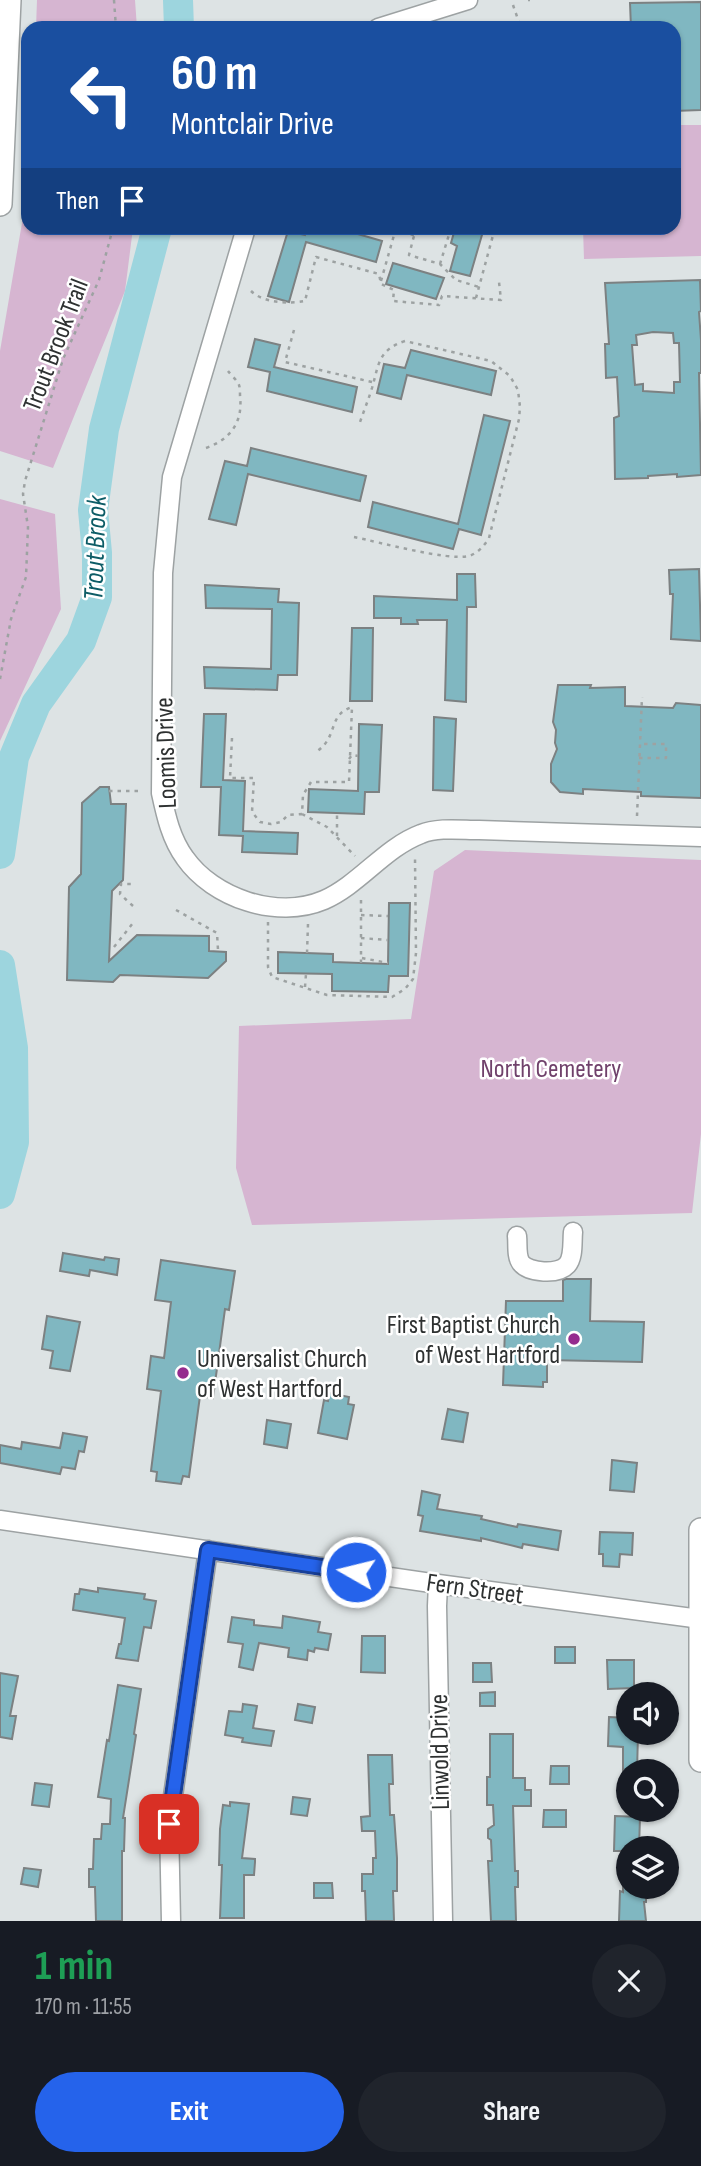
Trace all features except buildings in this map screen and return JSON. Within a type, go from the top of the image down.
[{"type":"main road","points":[[0,204],[9,0]]},
{"type":"main road","points":[[701,1530],[701,1760]]},
{"type":"street","points":[[400,21],[468,0]]},
{"type":"street","name":"Loomis Drive","points":[[244,235],[172,477],[163,573],[161,793],[166,817],[185,858],[198,874],[219,890],[251,902],[277,907],[304,906],[323,900],[345,888],[399,845],[422,833],[447,830],[701,837]]},
{"type":"street","points":[[517,1236],[518,1259],[523,1266],[556,1272],[567,1265],[572,1257],[573,1232]]},
{"type":"street","name":"Fern Street","points":[[0,1520],[700,1619]]},
{"type":"street","points":[[171,1921],[169,1824],[208,1550]]},
{"type":"street","name":"Linwold Drive","points":[[438,1584],[443,1921]]},
{"type":"path","points":[[114,0],[116,21]]},
{"type":"path","points":[[513,5],[519,21]]},
{"type":"path","name":"Trout Brook Trail","points":[[0,679],[10,619],[26,577],[29,527],[23,494],[25,481],[64,359],[99,280],[111,235]]},
{"type":"path","points":[[380,284],[394,235]]},
{"type":"path","points":[[440,264],[449,235]]},
{"type":"path","points":[[476,298],[493,235]]},
{"type":"path","points":[[414,236],[409,255],[440,264],[456,280],[479,287]]},
{"type":"path","points":[[251,291],[258,298],[305,302],[316,257],[379,274],[380,284]]},
{"type":"path","points":[[380,284],[394,290],[393,301],[439,306],[442,296],[501,300],[499,282]]},
{"type":"path","points":[[294,330],[285,362],[373,382]]},
{"type":"path","points":[[354,537],[449,557],[469,555],[482,548],[489,538],[520,407],[518,390],[510,376],[491,361],[405,341],[393,345],[383,353],[359,425]]},
{"type":"path","points":[[206,448],[219,443],[237,424],[241,408],[239,385],[228,372]]},
{"type":"path","points":[[637,817],[642,697]]},
{"type":"path","points":[[302,814],[303,795],[311,782],[349,782],[352,707],[342,710],[325,746],[316,752]]},
{"type":"path","points":[[232,738],[230,778],[254,778],[252,812],[260,822],[282,822],[288,815],[302,814],[327,827],[355,856]]},
{"type":"path","points":[[639,758],[666,758],[666,744],[640,744]]},
{"type":"path","points":[[349,759],[352,755],[358,756]]},
{"type":"path","points":[[109,791],[142,791]]},
{"type":"path","points":[[337,813],[337,836]]},
{"type":"path","points":[[268,922],[268,967],[272,977],[327,995],[392,997],[405,989],[413,979],[415,858]]},
{"type":"path","points":[[133,884],[121,884],[120,894],[133,906]]},
{"type":"path","points":[[361,900],[362,960],[388,963]]},
{"type":"path","points":[[176,910],[217,933],[218,950]]},
{"type":"path","points":[[362,915],[388,916]]},
{"type":"path","points":[[307,953],[308,920]]},
{"type":"path","points":[[114,947],[133,923]]},
{"type":"path","points":[[361,938],[388,940]]},
{"type":"path","points":[[304,987],[306,974]]},
{"type":"green space","points":[[37,0],[135,0],[136,21],[36,21]]},
{"type":"green space","points":[[681,125],[701,125],[701,256],[584,259],[583,235],[681,235]]},
{"type":"green space","points":[[21,229],[21,235],[132,235],[125,291],[53,468],[0,451],[0,351]]},
{"type":"green space","points":[[0,499],[55,514],[61,609],[0,741]]},
{"type":"green space","name":"North Cemetery","points":[[465,850],[701,860],[701,1134],[692,1213],[252,1225],[236,1168],[239,1026],[411,1019],[434,871]]},
{"type":"waterway","name":"Trout Brook","points":[[178,0],[179,21]]},
{"type":"waterway","name":"Trout Brook","points":[[0,854],[14,757],[36,704],[81,641],[97,597],[93,510],[104,429],[155,235]]},
{"type":"waterway","name":"Trout Brook","points":[[0,965],[13,1048],[14,1142],[0,1194]]},
{"type":"place","name":"First Baptist Church of West Hartford","points":[[574,1339]]},
{"type":"place","name":"Universalist Church of West Hartford","points":[[183,1373]]},
{"type":"route","points":[[169,1824],[208,1550],[356,1572]]}]
